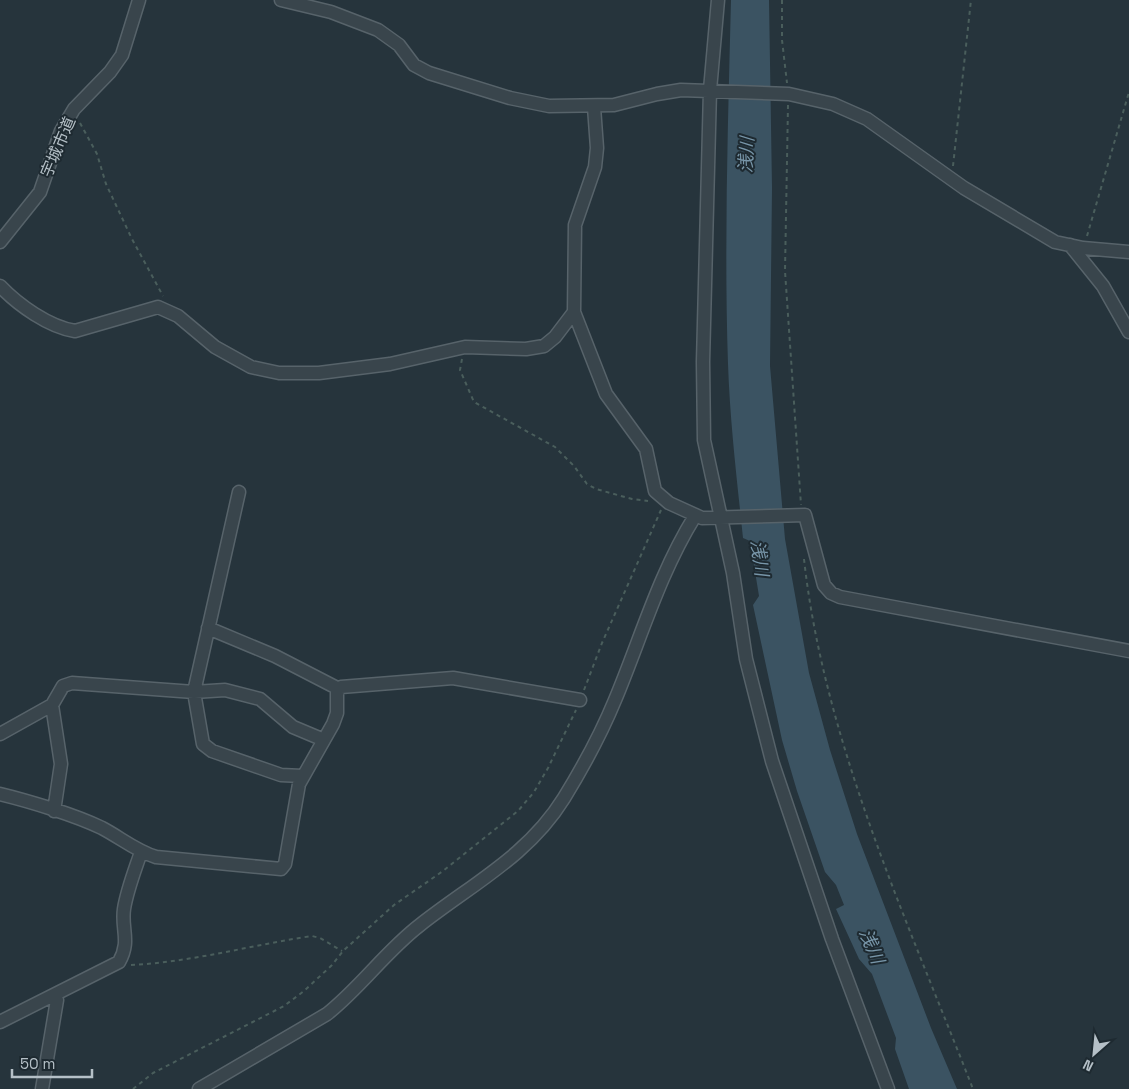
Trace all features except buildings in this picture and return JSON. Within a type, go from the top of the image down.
[{"type":"street","name":"宇城市道","points":[[0,242],[40,192],[61,131],[74,109],[110,72],[122,56],[139,0]]},
{"type":"street","points":[[281,0],[331,12],[378,30],[399,45],[414,65],[429,73],[520,100],[549,106],[594,107],[614,105],[681,90],[784,94],[833,104],[867,118],[964,188],[1055,242],[1083,248],[1129,252]]},
{"type":"street","points":[[718,0],[703,362],[704,440],[724,517],[746,659],[772,761],[832,939],[888,1089]]},
{"type":"street","points":[[594,107],[597,148],[595,167],[575,225],[574,312],[606,394],[646,449],[655,491],[663,499],[696,516],[709,518],[797,514],[807,518],[824,585],[831,593],[840,597],[1129,651]]},
{"type":"street","points":[[1070,245],[1102,286],[1129,332]]},
{"type":"street","points":[[0,286],[32,312],[65,329],[75,331],[158,307],[178,316],[229,356],[250,367],[279,372],[318,373],[390,364],[465,347],[526,349],[544,346],[555,337],[574,312]]},
{"type":"street","points":[[239,492],[194,692],[203,744],[208,748],[281,776],[302,776]]},
{"type":"street","points":[[199,1089],[327,1014],[342,1002],[386,954],[420,925],[520,850],[546,826],[591,749],[615,700],[655,596],[696,516]]},
{"type":"street","points":[[208,628],[275,656],[339,689]]},
{"type":"street","points":[[0,794],[100,828],[141,852],[156,857],[273,869],[284,867],[299,784],[337,713],[337,692],[339,689],[347,685],[453,678],[580,700]]},
{"type":"street","points":[[0,734],[52,705],[64,686],[72,683],[194,692],[225,690],[260,699],[293,727],[324,740]]},
{"type":"street","points":[[52,705],[61,764],[54,811]]},
{"type":"street","points":[[0,1022],[119,962],[125,952],[124,908],[141,852]]},
{"type":"street","points":[[42,1089],[57,1000],[54,994]]},
{"type":"path","points":[[782,0],[785,271],[797,514]]},
{"type":"path","points":[[952,178],[971,0]]},
{"type":"path","points":[[1083,248],[1129,92]]},
{"type":"path","points":[[74,109],[97,154],[106,184],[132,239],[160,286],[163,295],[158,307]]},
{"type":"path","points":[[133,1089],[153,1073],[284,1006],[332,965],[343,951],[394,905],[443,871],[518,811],[534,792],[548,768],[580,700],[663,499],[632,500],[596,489],[587,484],[574,466],[554,448],[474,402],[460,370],[465,347]]},
{"type":"path","points":[[803,551],[807,584],[824,664],[855,780],[889,876],[973,1089]]},
{"type":"path","points":[[119,962],[130,965],[168,963],[201,958],[259,944],[312,936],[320,938],[343,951]]},
{"type":"water","name":"浅川","points":[[731,0],[769,0],[772,188],[770,366],[785,539],[809,673],[830,750],[857,834],[931,1028],[957,1089],[909,1089],[895,1049],[896,1038],[872,974],[859,959],[836,909],[844,905],[836,885],[825,872],[797,791],[782,740],[753,605],[759,596],[750,541],[743,538],[732,429],[728,364],[726,228]]}]
